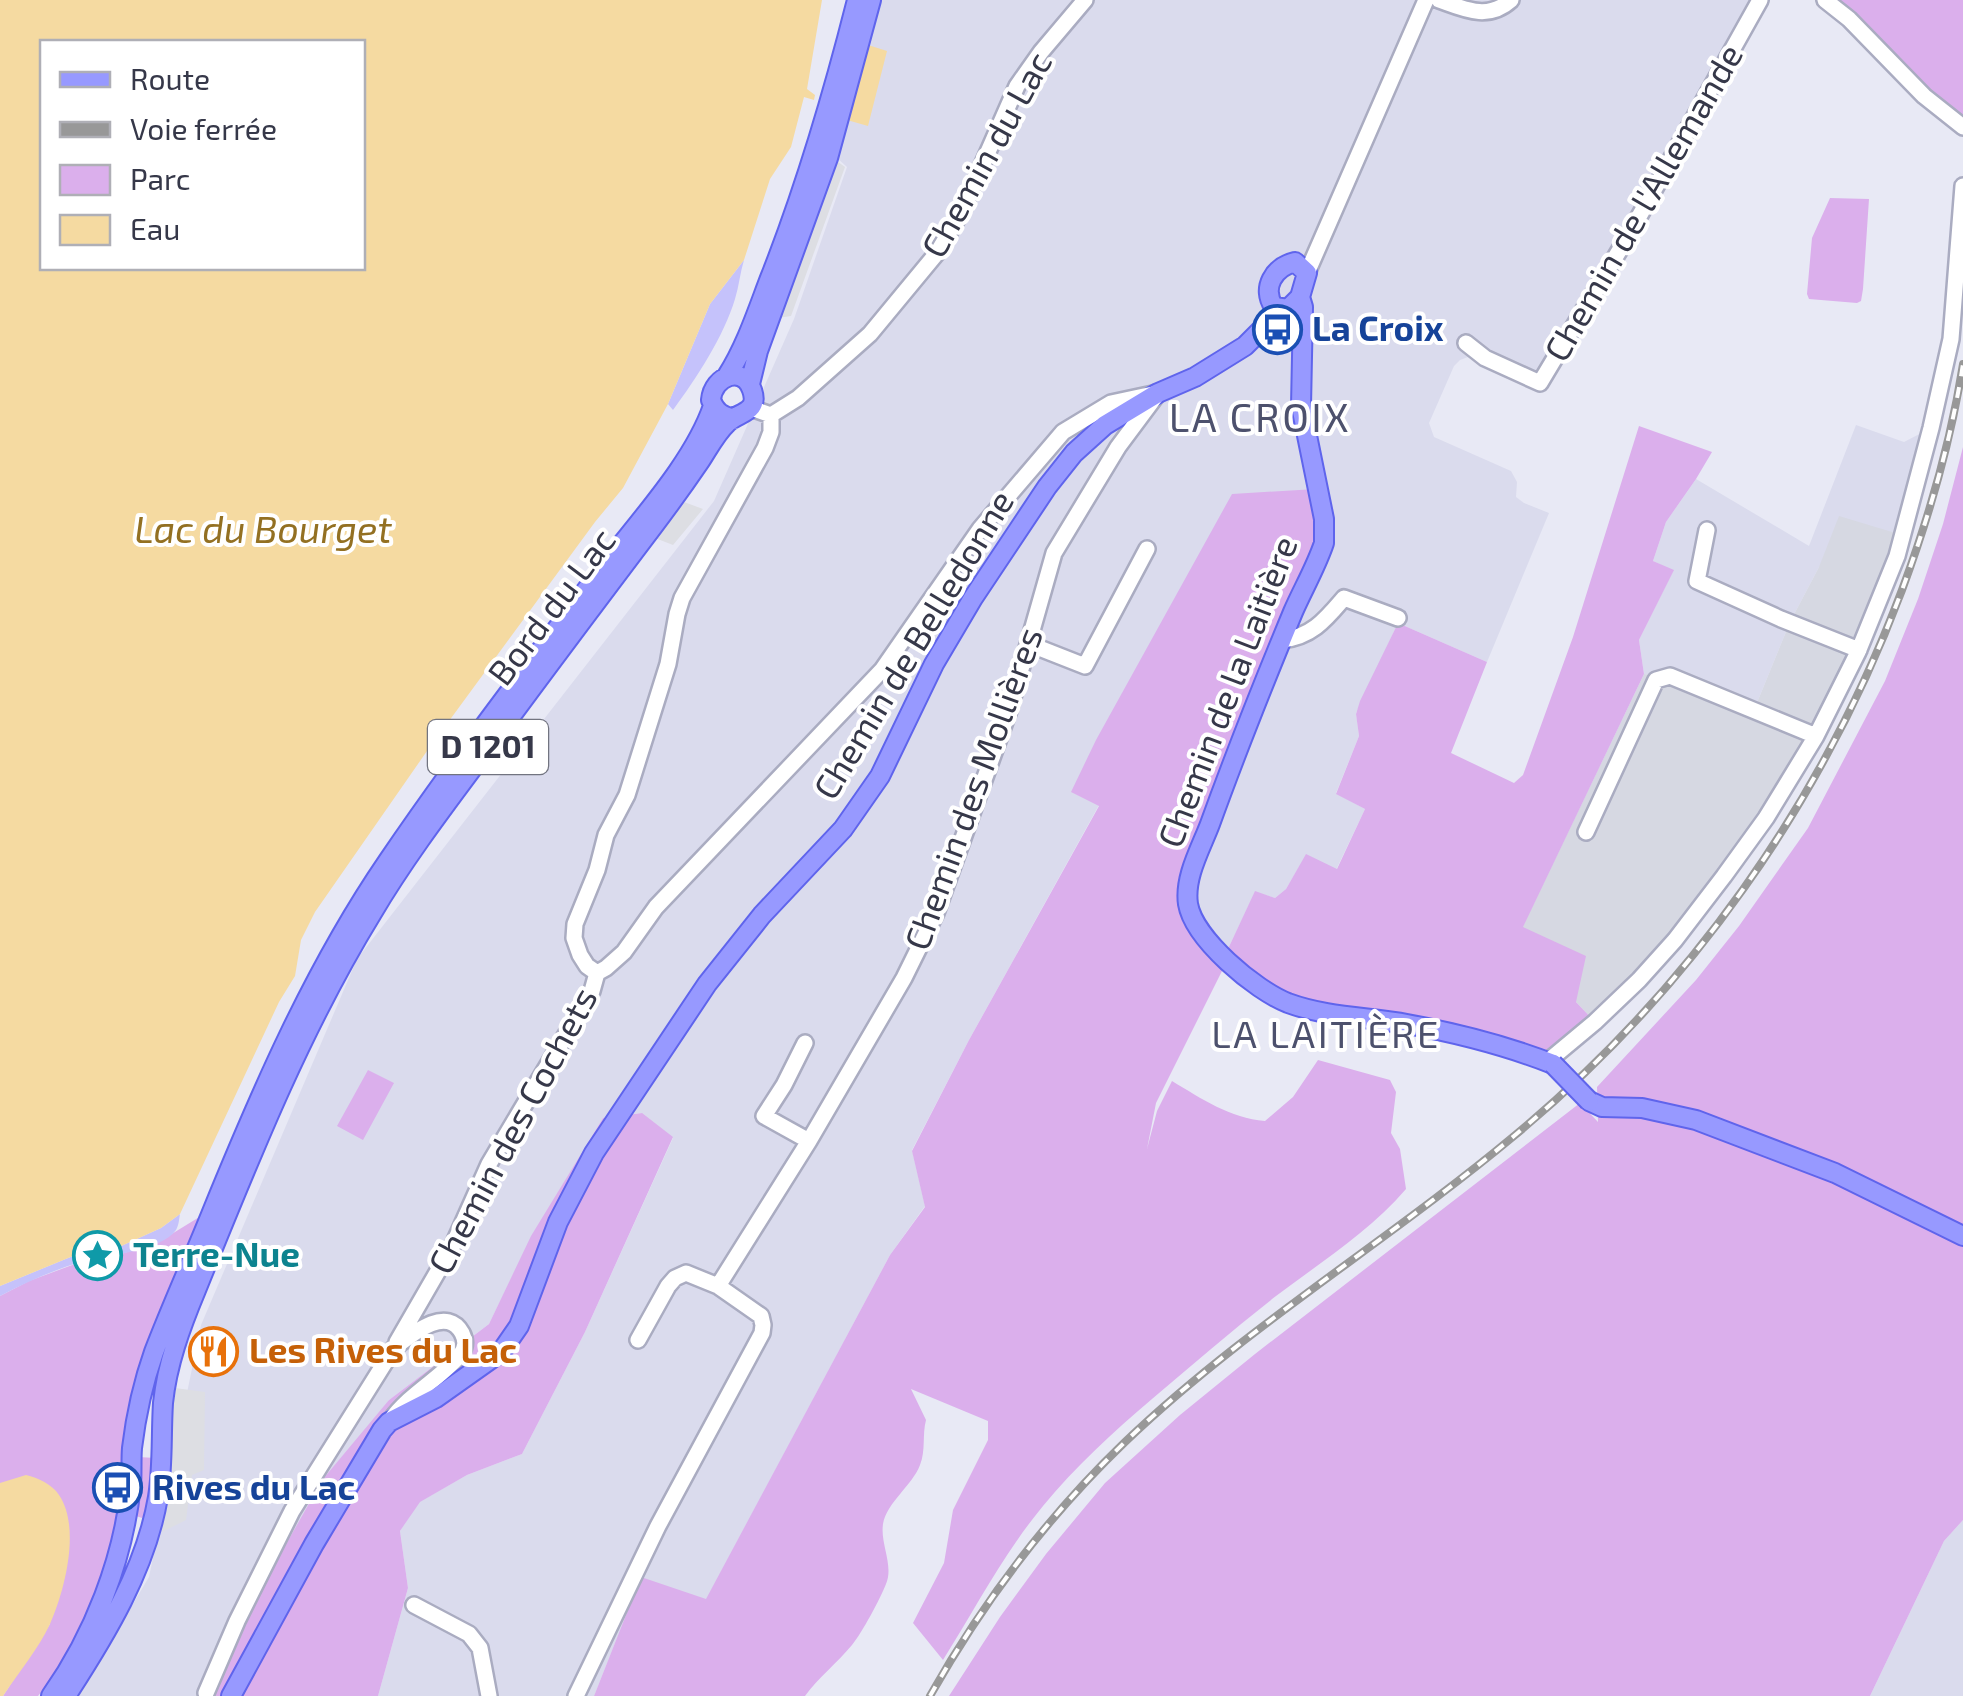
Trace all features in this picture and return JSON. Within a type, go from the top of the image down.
[{"type":"main road","points":[[856,0],[836,106],[816,195],[758,351],[750,384],[753,392],[742,413],[726,418],[710,400],[713,387],[727,376],[743,347],[836,106],[871,0]]},
{"type":"main road","points":[[1284,266],[1301,268],[1285,305],[1268,292],[1273,276],[1284,266]]},
{"type":"main road","name":"Chemin de la Laitière","points":[[1285,305],[1303,324],[1301,406],[1325,531],[1319,557],[1242,736],[1193,868],[1188,902],[1196,923],[1239,972],[1289,1003],[1408,1024],[1550,1063],[1589,1101],[1602,1107],[1642,1108],[1696,1120],[1836,1173],[1963,1236]]},
{"type":"main road","name":"Chemin de Belledonne","points":[[389,1422],[436,1398],[501,1352],[518,1326],[558,1222],[594,1153],[707,984],[762,916],[843,830],[880,776],[934,664],[973,598],[1074,453],[1104,426],[1245,346],[1285,305]]},
{"type":"main road","points":[[727,376],[750,384]]},
{"type":"main road","name":"Bord du Lac","points":[[269,1094],[340,938],[388,861],[533,660],[669,482],[713,406]]},
{"type":"main road","name":"Bord du Lac","points":[[269,1094],[412,850],[727,423],[742,413]]},
{"type":"main road","name":"D 1201","points":[[51,1696],[87,1634],[122,1537],[141,1392],[154,1352],[269,1094]]},
{"type":"main road","name":"D 1201","points":[[66,1696],[118,1607],[148,1539],[158,1496],[163,1404],[173,1354],[269,1094]]},
{"type":"main road","points":[[231,1696],[347,1487],[389,1422]]},
{"type":"street","name":"Chemin du Lac","points":[[771,415],[798,398],[870,334],[938,253],[962,211],[1016,86],[1085,0]]},
{"type":"street","points":[[1301,268],[1314,260],[1426,0]]},
{"type":"street","points":[[1439,0],[1480,13],[1503,7],[1510,0]]},
{"type":"street","name":"Chemin de l'Allemande","points":[[1466,343],[1484,358],[1540,383],[1631,231],[1760,0]]},
{"type":"street","points":[[1825,0],[1849,19],[1924,96],[1963,127]]},
{"type":"street","points":[[1550,1063],[1639,980],[1675,940],[1766,818],[1816,736],[1859,650],[1896,556],[1951,339],[1963,186]]},
{"type":"street","points":[[597,973],[624,952],[656,907],[882,670],[980,529],[1063,432],[1111,402],[1158,393]]},
{"type":"street","name":"Chemin des Mollières","points":[[718,1286],[904,978],[936,913],[1010,708],[1054,553],[1118,447],[1158,393]]},
{"type":"street","points":[[742,413],[771,415]]},
{"type":"street","name":"Chemin des Cochets","points":[[206,1693],[292,1511],[394,1348],[453,1245],[489,1164],[592,991],[597,973],[576,947],[577,915],[597,870],[606,835],[627,795],[668,664],[682,598],[765,448],[771,432],[771,415]]},
{"type":"street","points":[[1707,530],[1697,580],[1859,650]]},
{"type":"street","points":[[1029,644],[1086,666],[1147,549]]},
{"type":"street","points":[[1282,640],[1310,633],[1344,598],[1398,618]]},
{"type":"street","points":[[1586,832],[1656,680],[1670,676],[1816,736]]},
{"type":"street","points":[[805,1043],[764,1116],[809,1141]]},
{"type":"street","points":[[576,1696],[658,1526],[762,1333],[763,1321],[718,1286],[686,1273],[668,1286],[638,1340]]},
{"type":"street","name":"Chemin des Cochets","points":[[389,1422],[412,1396],[458,1358],[465,1338],[457,1325],[446,1320],[415,1332],[394,1348]]},
{"type":"street","points":[[414,1605],[468,1634],[480,1648],[490,1696]]},
{"type":"shaded area","points":[[879,0],[1761,0],[1540,383],[1485,358],[1468,357],[1454,366],[1429,423],[1434,437],[1511,471],[1517,482],[1516,497],[1549,513],[1487,662],[1398,623],[1356,713],[1359,736],[1336,793],[1365,809],[1336,870],[1306,855],[1286,889],[1275,898],[1255,892],[1227,951],[1183,890],[1242,737],[1072,792],[1099,805],[912,1150],[925,1206],[890,1255],[706,1600],[641,1578],[594,1696],[378,1696],[408,1588],[400,1531],[419,1502],[467,1475],[522,1454],[585,1332],[673,1138],[641,1113],[603,1118],[532,1236],[489,1324],[389,1400],[200,1696],[78,1696],[149,1577],[201,1325],[357,959],[714,501],[794,319],[847,167],[836,157]]},
{"type":"shaded area","points":[[834,159],[845,167],[791,316],[778,318]]},
{"type":"shaded area","points":[[1856,425],[1904,442],[1931,428],[1902,535],[1819,567],[1790,622],[1754,710],[1683,681],[1644,674],[1639,640],[1673,571],[1653,561],[1666,522],[1696,479],[1809,546]]},
{"type":"shaded area","points":[[684,502],[703,509],[673,545],[655,538]]},
{"type":"shaded area","points":[[1839,516],[1902,535],[1816,736],[1724,876],[1595,1022],[1522,928],[1644,674],[1683,681],[1754,710]]},
{"type":"shaded area","points":[[175,1388],[205,1392],[204,1470],[192,1475],[186,1520],[162,1532]]},
{"type":"shaded area","points":[[1963,1520],[1963,1696],[1870,1696],[1944,1541]]},
{"type":"green space","points":[[1835,0],[1963,0],[1963,120],[1960,118]]},
{"type":"green space","points":[[1830,198],[1869,199],[1863,289],[1857,303],[1809,299],[1807,294],[1812,238]]},
{"type":"green space","points":[[1639,426],[1712,452],[1666,522],[1653,561],[1674,570],[1639,640],[1644,674],[1523,927],[1586,956],[1576,1002],[1595,1022],[1547,1062],[1289,1003],[1227,961],[1156,1103],[1147,1149],[1157,1111],[1172,1081],[1228,1112],[1265,1121],[1293,1097],[1318,1060],[1390,1080],[1396,1092],[1391,1133],[1400,1149],[1406,1189],[1360,1233],[1229,1334],[1082,1463],[1015,1543],[943,1660],[913,1623],[944,1563],[953,1510],[988,1440],[988,1421],[911,1389],[926,1420],[923,1454],[916,1473],[885,1516],[886,1584],[856,1640],[805,1696],[594,1696],[641,1577],[706,1599],[890,1255],[925,1207],[912,1151],[1099,806],[1071,792],[1232,494],[1316,489],[1325,531],[1183,890],[1191,913],[1227,951],[1255,891],[1275,898],[1286,889],[1306,854],[1337,869],[1365,809],[1336,794],[1359,736],[1356,714],[1360,701],[1398,623],[1487,662],[1451,753],[1514,783],[1523,775],[1573,637]]},
{"type":"green space","points":[[1963,447],[1963,1520],[1944,1541],[1870,1696],[949,1696],[1046,1554],[1105,1483],[1180,1415],[1580,1103],[1598,1122],[1597,1087],[1696,980],[1808,828],[1885,681],[1943,524]]},
{"type":"green space","points":[[368,1070],[394,1083],[363,1140],[337,1126]]},
{"type":"green space","points":[[642,1113],[673,1137],[585,1332],[522,1454],[467,1475],[420,1502],[400,1531],[408,1588],[378,1696],[200,1696],[323,1479],[389,1400],[489,1324],[531,1236],[603,1118]]},
{"type":"green space","points":[[201,1216],[131,1407],[117,1525],[96,1597],[53,1677],[38,1696],[3,1696],[50,1624],[0,1483],[0,1296],[83,1261],[157,1243]]},
{"type":"green space","points":[[138,1457],[156,1458],[148,1509],[142,1518],[133,1510]]},
{"type":"sand","points":[[744,260],[724,328],[673,410],[668,404],[710,304]]},
{"type":"sand","name":"Terre-Nue","points":[[180,1214],[176,1230],[158,1243],[70,1265],[0,1296],[0,1286],[73,1256],[119,1247],[161,1228]]},
{"type":"water","name":"Lac du Bourget","points":[[0,0],[822,0],[807,89],[815,95],[814,100],[804,97],[791,147],[770,179],[744,260],[710,304],[668,404],[623,488],[427,751],[315,912],[301,940],[295,976],[279,1002],[180,1214],[161,1228],[119,1247],[73,1256],[0,1286]]},
{"type":"water","points":[[868,45],[887,51],[868,126],[847,120]]},
{"type":"water","points":[[26,1475],[53,1488],[66,1508],[68,1559],[50,1624],[0,1696],[0,1483]]},
{"type":"railway","points":[[930,1696],[1018,1562],[1069,1500],[1125,1442],[1218,1361],[1514,1136],[1578,1080],[1693,956],[1790,818],[1870,669],[1930,507],[1963,364]]},
{"type":"place","name":"La Croix","points":[[1277,329]]},
{"type":"place","name":"Terre-Nue","points":[[98,1255]]},
{"type":"place","name":"Les Rives du Lac","points":[[214,1351]]},
{"type":"place","name":"Rives du Lac","points":[[117,1488]]},
{"type":"district","name":"LA CROIX","points":[[1260,418]]},
{"type":"district","name":"LA LAITIÈRE","points":[[1326,1035]]}]
